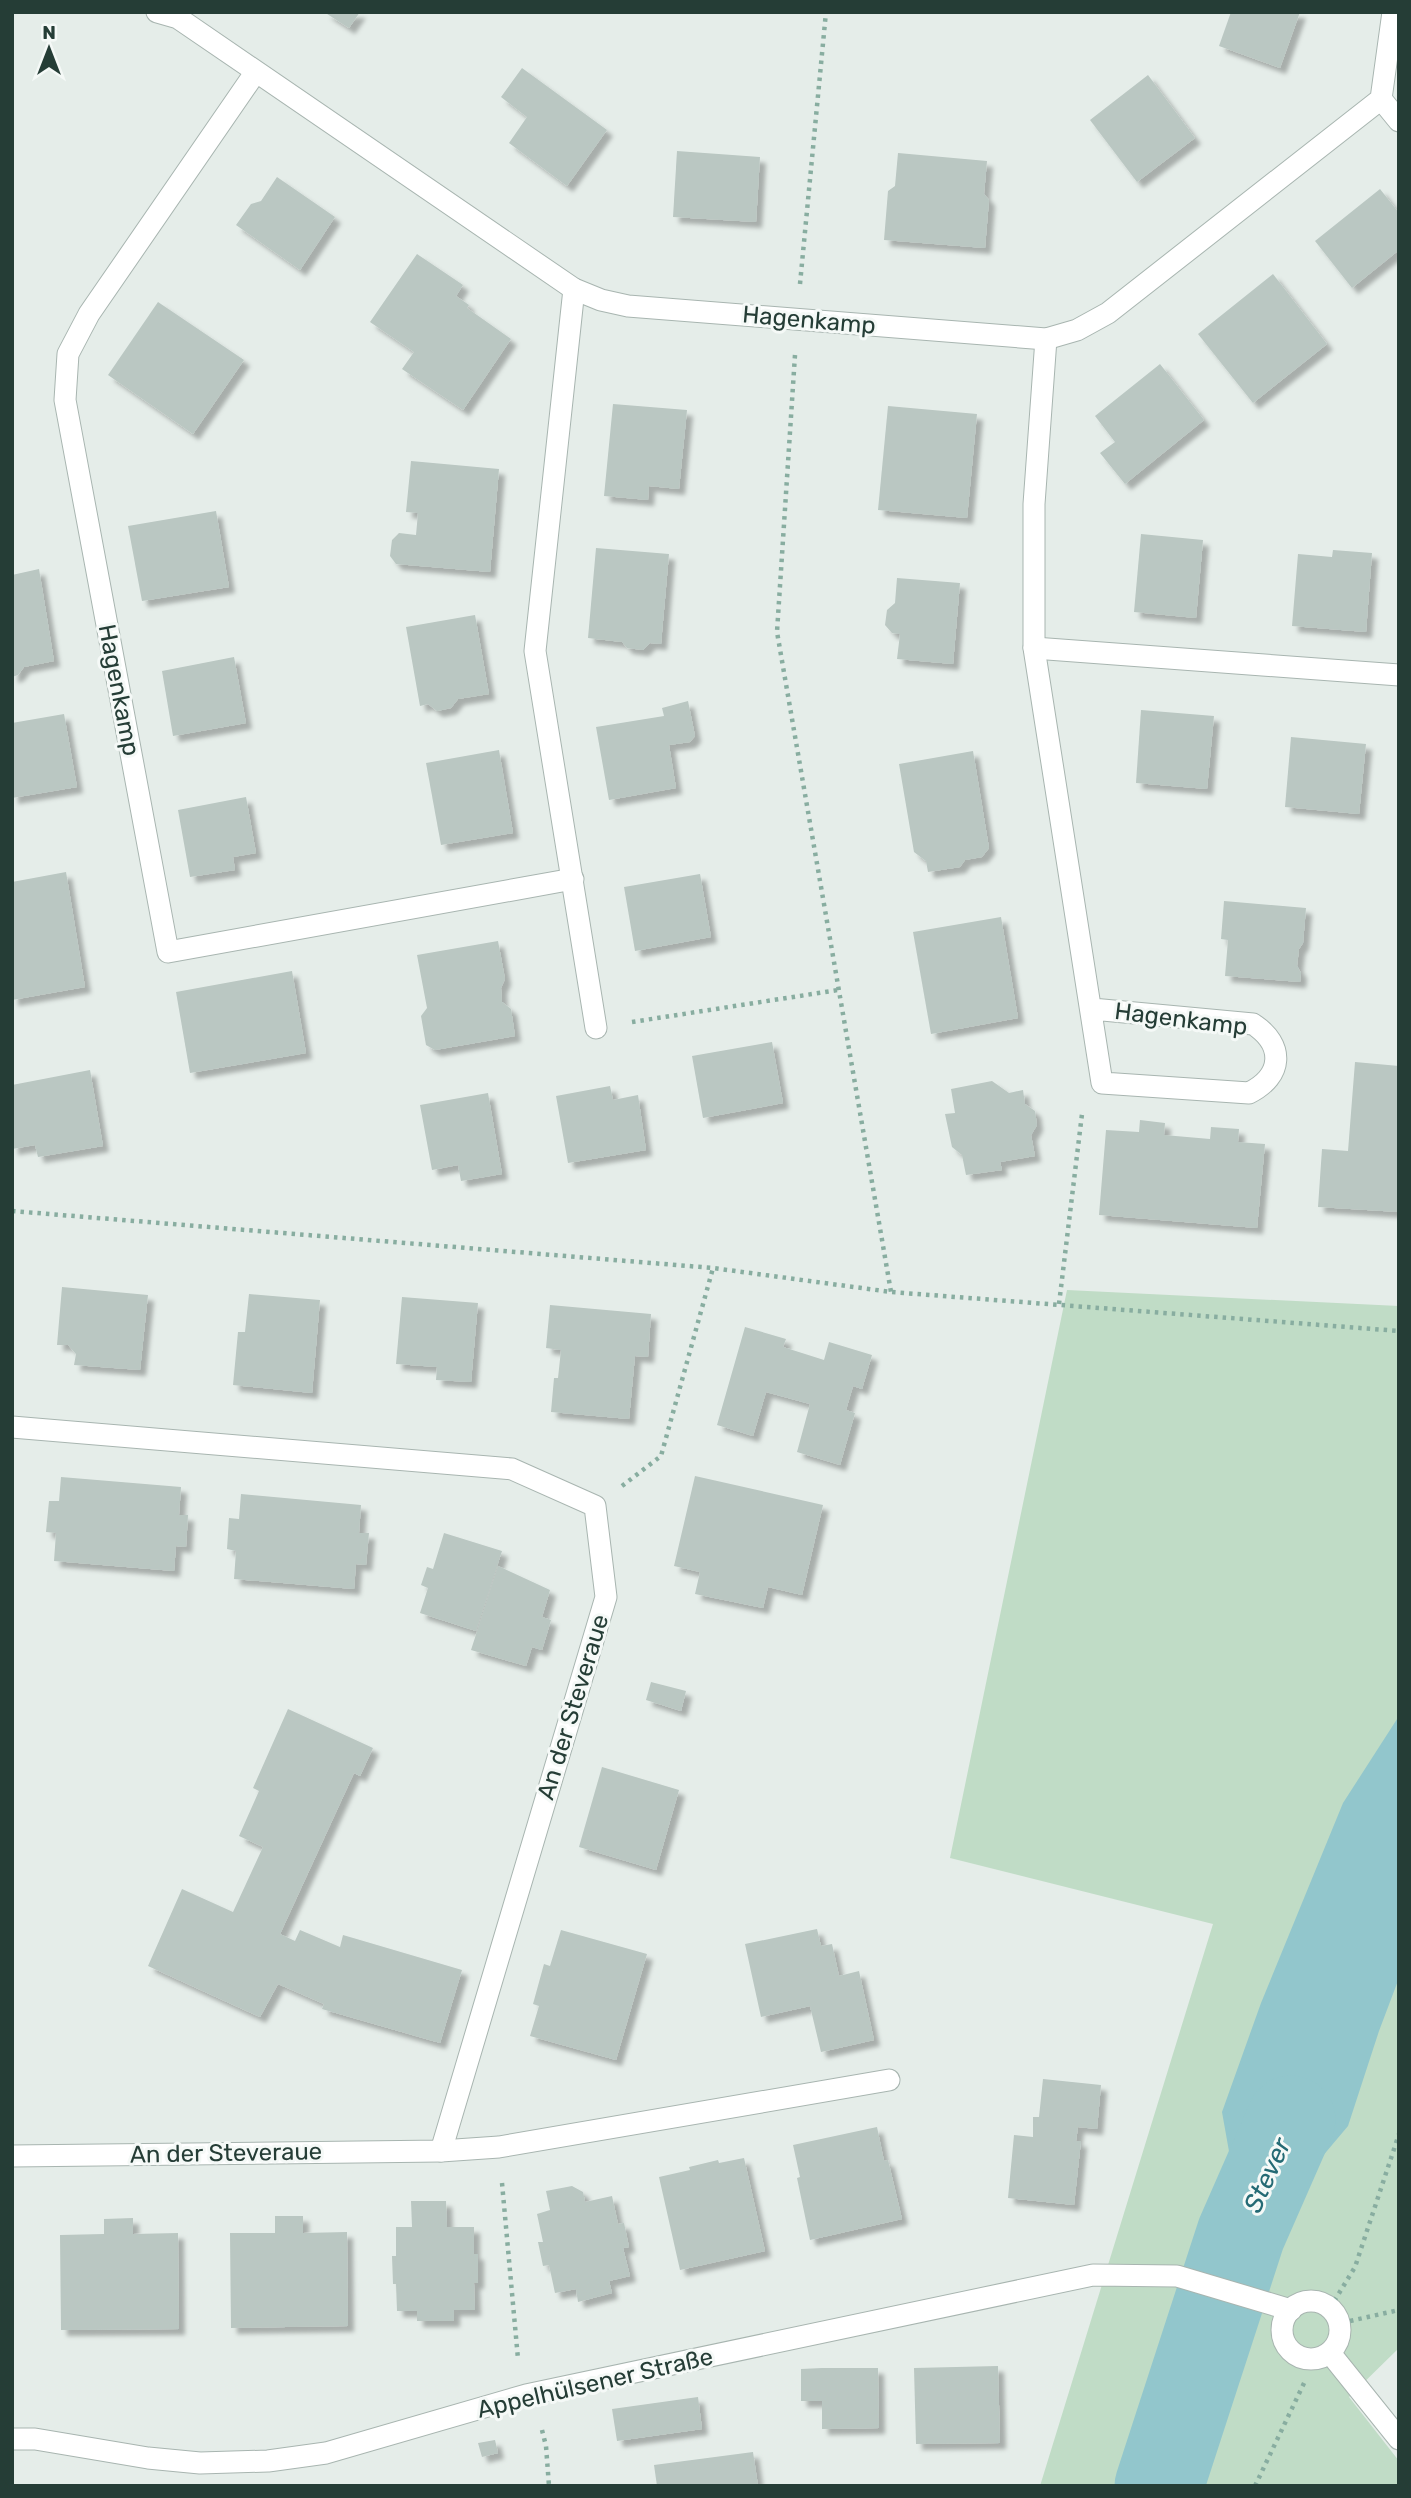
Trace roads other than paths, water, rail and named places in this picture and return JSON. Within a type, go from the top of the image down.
[{"type":"street","points":[[1394,12],[1381,99],[1399,121]]},
{"type":"street","name":"Hagenkamp","points":[[172,14],[574,289],[601,300],[628,306],[1046,339],[1077,330],[1108,313],[1381,99]]},
{"type":"street","name":"Hagenkamp","points":[[255,73],[89,314],[68,354],[65,400],[168,952],[573,879]]},
{"type":"street","points":[[574,289],[534,651],[596,1028]]},
{"type":"street","name":"Hagenkamp","points":[[1046,339],[1034,504],[1034,648],[1102,1083],[1249,1093],[1262,1086],[1272,1075],[1276,1060],[1274,1045],[1266,1032],[1253,1024],[1092,1009]]},
{"type":"street","points":[[1034,648],[1399,675]]},
{"type":"street","name":"An der Steveraue","points":[[12,1427],[512,1469],[595,1506],[606,1597],[441,2151]]},
{"type":"street","name":"An der Steveraue","points":[[12,2156],[441,2151],[499,2147],[889,2080]]},
{"type":"street","name":"Appelhülsener Straße","points":[[12,2439],[35,2439],[148,2458],[200,2463],[268,2461],[326,2453],[526,2395],[1093,2274],[1177,2276],[1284,2308]]},
{"type":"street","points":[[1305,2302],[1323,2303],[1334,2315],[1339,2339],[1323,2356],[1297,2356],[1284,2344],[1284,2308],[1305,2302]]},
{"type":"street","points":[[1323,2356],[1399,2439]]},
{"type":"water","points":[[1399,1716],[1399,1978],[1348,2126],[1300,2183],[1278,2246],[1210,2224],[1230,2157],[1222,2112],[1261,2003],[1343,1803]]},
{"type":"waterway","name":"Stever","points":[[1159,2486],[1241,2234],[1291,2120]]}]
